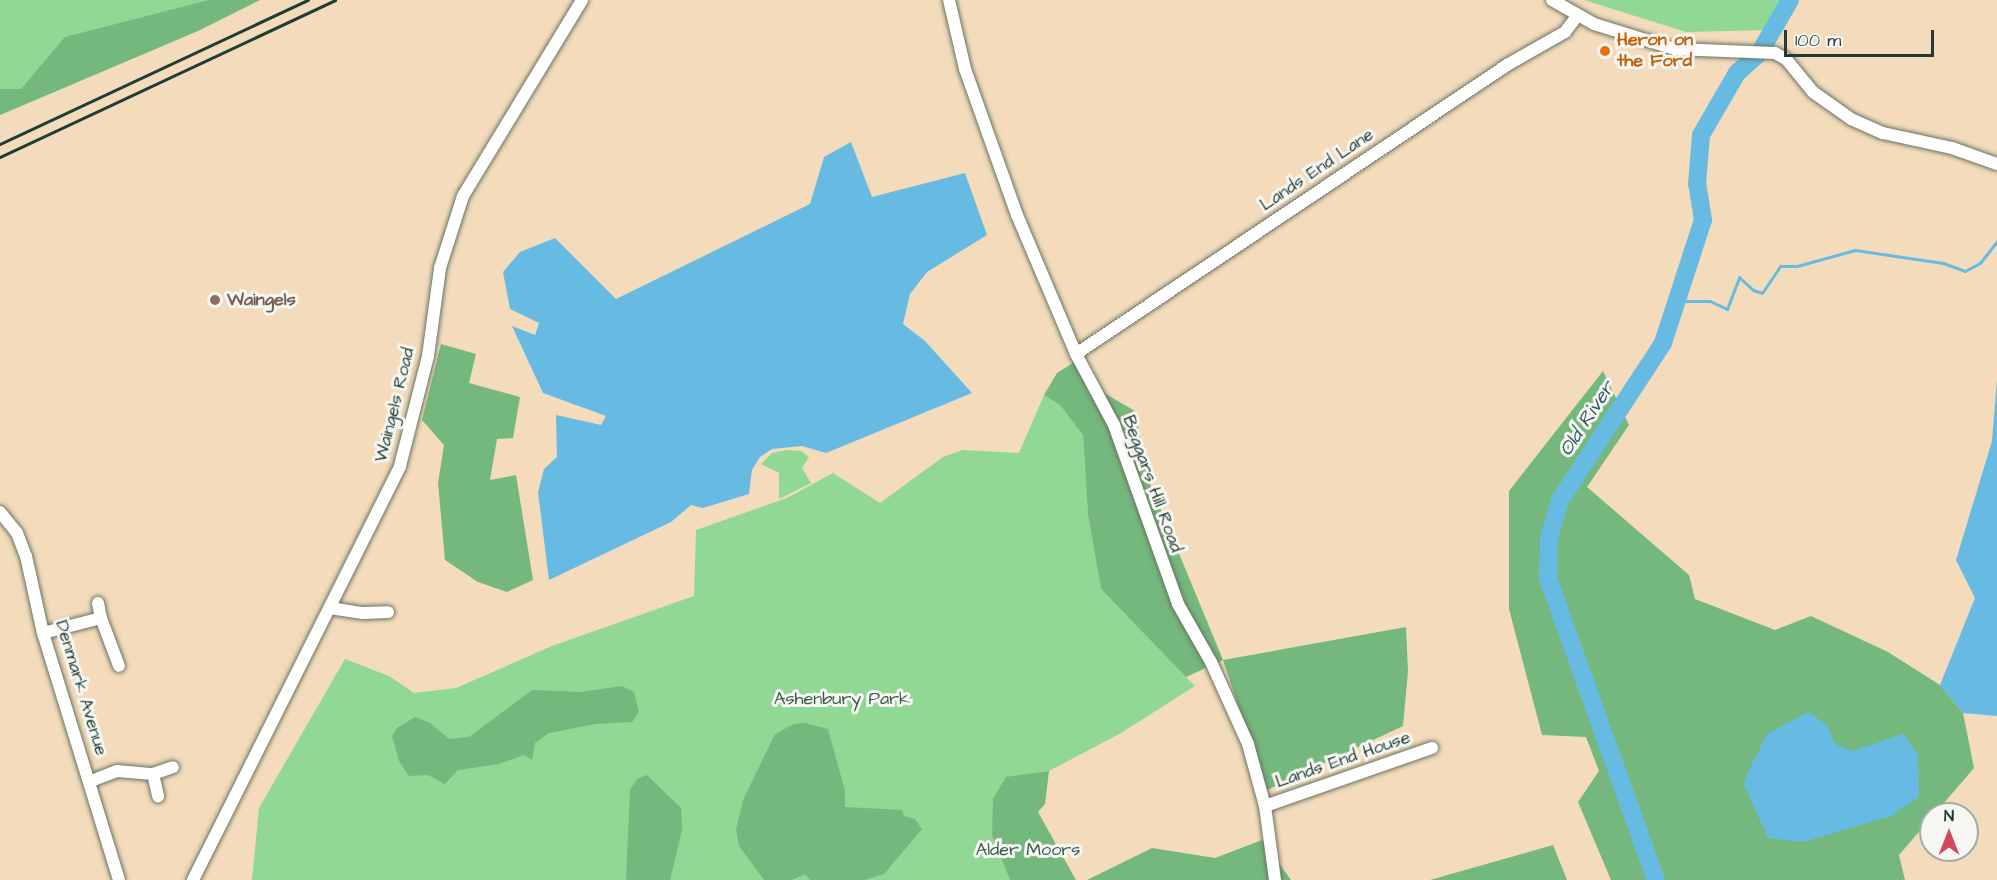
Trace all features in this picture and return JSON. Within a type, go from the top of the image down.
[{"type":"street","name":"Waingels Road","points":[[193,880],[400,466],[428,356],[440,268],[463,196],[582,0]]},
{"type":"street","name":"Beggars Hill Road","points":[[949,0],[965,69],[995,153],[1076,354],[1114,425],[1178,604],[1211,662],[1248,744],[1265,806],[1275,880]]},
{"type":"street","points":[[1552,0],[1577,16],[1675,49],[1715,54],[1760,52],[1786,59],[1813,92],[1851,119],[1883,133],[1952,148],[1997,164]]},
{"type":"street","name":"Lands End Lane","points":[[1076,354],[1507,65],[1565,32],[1577,16]]},
{"type":"street","name":"Denmark Avenue","points":[[0,512],[16,533],[26,556],[43,633],[91,781],[119,880]]},
{"type":"street","points":[[98,603],[101,618],[119,666]]},
{"type":"street","points":[[330,608],[363,613],[388,612]]},
{"type":"street","points":[[43,633],[101,618]]},
{"type":"street","name":"Lands End House","points":[[1265,806],[1432,748]]},
{"type":"street","points":[[91,781],[117,771],[153,774],[173,767]]},
{"type":"street","points":[[153,774],[158,796]]},
{"type":"green space","points":[[0,0],[260,0],[200,30],[0,115]]},
{"type":"green space","points":[[209,0],[260,0],[200,30],[0,115],[0,89],[21,89],[65,37]]},
{"type":"green space","points":[[1584,0],[1784,0],[1769,30],[1686,32]]},
{"type":"green space","points":[[441,344],[476,354],[469,383],[520,397],[513,438],[497,439],[490,480],[516,475],[533,580],[507,592],[478,582],[445,560],[438,483],[444,445],[422,420]]},
{"type":"green space","points":[[1084,356],[1104,393],[1135,411],[1147,476],[1223,660],[1186,677],[1101,589],[1088,515],[1083,435],[1060,405],[1044,395],[1057,373]]},
{"type":"green space","points":[[1603,371],[1629,425],[1587,487],[1689,575],[1695,599],[1775,630],[1811,616],[1888,652],[1940,685],[1963,713],[1974,768],[1945,802],[1919,802],[1919,832],[1899,855],[1905,880],[1611,880],[1578,802],[1599,771],[1586,737],[1542,735],[1509,609],[1509,491]]},
{"type":"green space","name":"Ashenbury Park","points":[[1044,395],[1060,405],[1083,435],[1088,515],[1101,589],[1195,686],[1121,733],[1049,771],[1006,778],[992,836],[1010,880],[252,880],[259,808],[345,659],[389,676],[414,693],[456,688],[552,646],[694,596],[696,530],[787,498],[833,473],[880,503],[943,457],[963,450],[1019,453]]},
{"type":"green space","points":[[787,450],[801,451],[809,457],[802,468],[811,483],[779,499],[779,473],[761,464],[772,453]]},
{"type":"green space","points":[[1406,627],[1408,671],[1403,726],[1267,790],[1223,660]]},
{"type":"green space","points":[[622,686],[634,692],[639,712],[632,722],[596,724],[549,733],[535,743],[532,760],[524,755],[499,764],[458,770],[445,784],[428,775],[409,776],[399,761],[392,736],[397,728],[415,717],[430,723],[449,739],[469,737],[532,690],[580,692]]},
{"type":"green space","points":[[805,723],[828,729],[845,791],[845,807],[902,810],[904,816],[915,819],[922,829],[884,874],[865,880],[810,880],[805,874],[792,880],[764,880],[739,846],[736,829],[744,798],[775,734],[794,724]]},
{"type":"green space","name":"Alder Moors","points":[[1049,771],[1045,804],[1038,812],[1076,880],[1010,880],[992,836],[993,799],[1006,777]]},
{"type":"green space","points":[[647,775],[681,808],[682,830],[670,880],[626,880],[630,790],[637,779]]},
{"type":"green space","name":"Alder Moors","points":[[1262,840],[1291,880],[1087,880],[1152,848],[1215,858]]},
{"type":"green space","points":[[1553,845],[1567,880],[1430,880]]},
{"type":"water","points":[[851,142],[872,197],[965,173],[987,235],[927,272],[910,294],[903,324],[925,341],[972,393],[826,453],[802,446],[772,449],[760,457],[752,470],[749,494],[703,508],[691,505],[671,522],[549,580],[538,492],[544,469],[557,457],[556,415],[601,425],[606,416],[543,393],[512,326],[535,335],[539,323],[510,309],[503,272],[520,252],[555,238],[616,299],[810,204],[824,157]]},
{"type":"water","points":[[1997,379],[1997,716],[1963,713],[1940,685],[1975,598],[1956,560],[1992,441]]},
{"type":"water","points":[[1808,712],[1827,725],[1836,745],[1853,751],[1903,734],[1918,755],[1919,797],[1891,816],[1803,842],[1768,838],[1744,785],[1748,772],[1767,734]]},
{"type":"waterway","name":"Old River","points":[[1656,880],[1548,579],[1549,538],[1560,500],[1663,343],[1703,220],[1697,184],[1701,135],[1737,73],[1760,52],[1790,0]]},
{"type":"waterway","points":[[1677,301],[1710,301],[1727,309],[1739,277],[1753,290],[1762,293],[1780,266],[1797,266],[1855,250],[1943,263],[1965,271],[1980,263],[1997,241]]},
{"type":"railway","points":[[0,144],[308,0]]},
{"type":"railway","points":[[0,157],[335,0]]},
{"type":"place","name":"Heron on the Ford","points":[[1605,51]]},
{"type":"place","name":"Waingels","points":[[215,300]]}]
